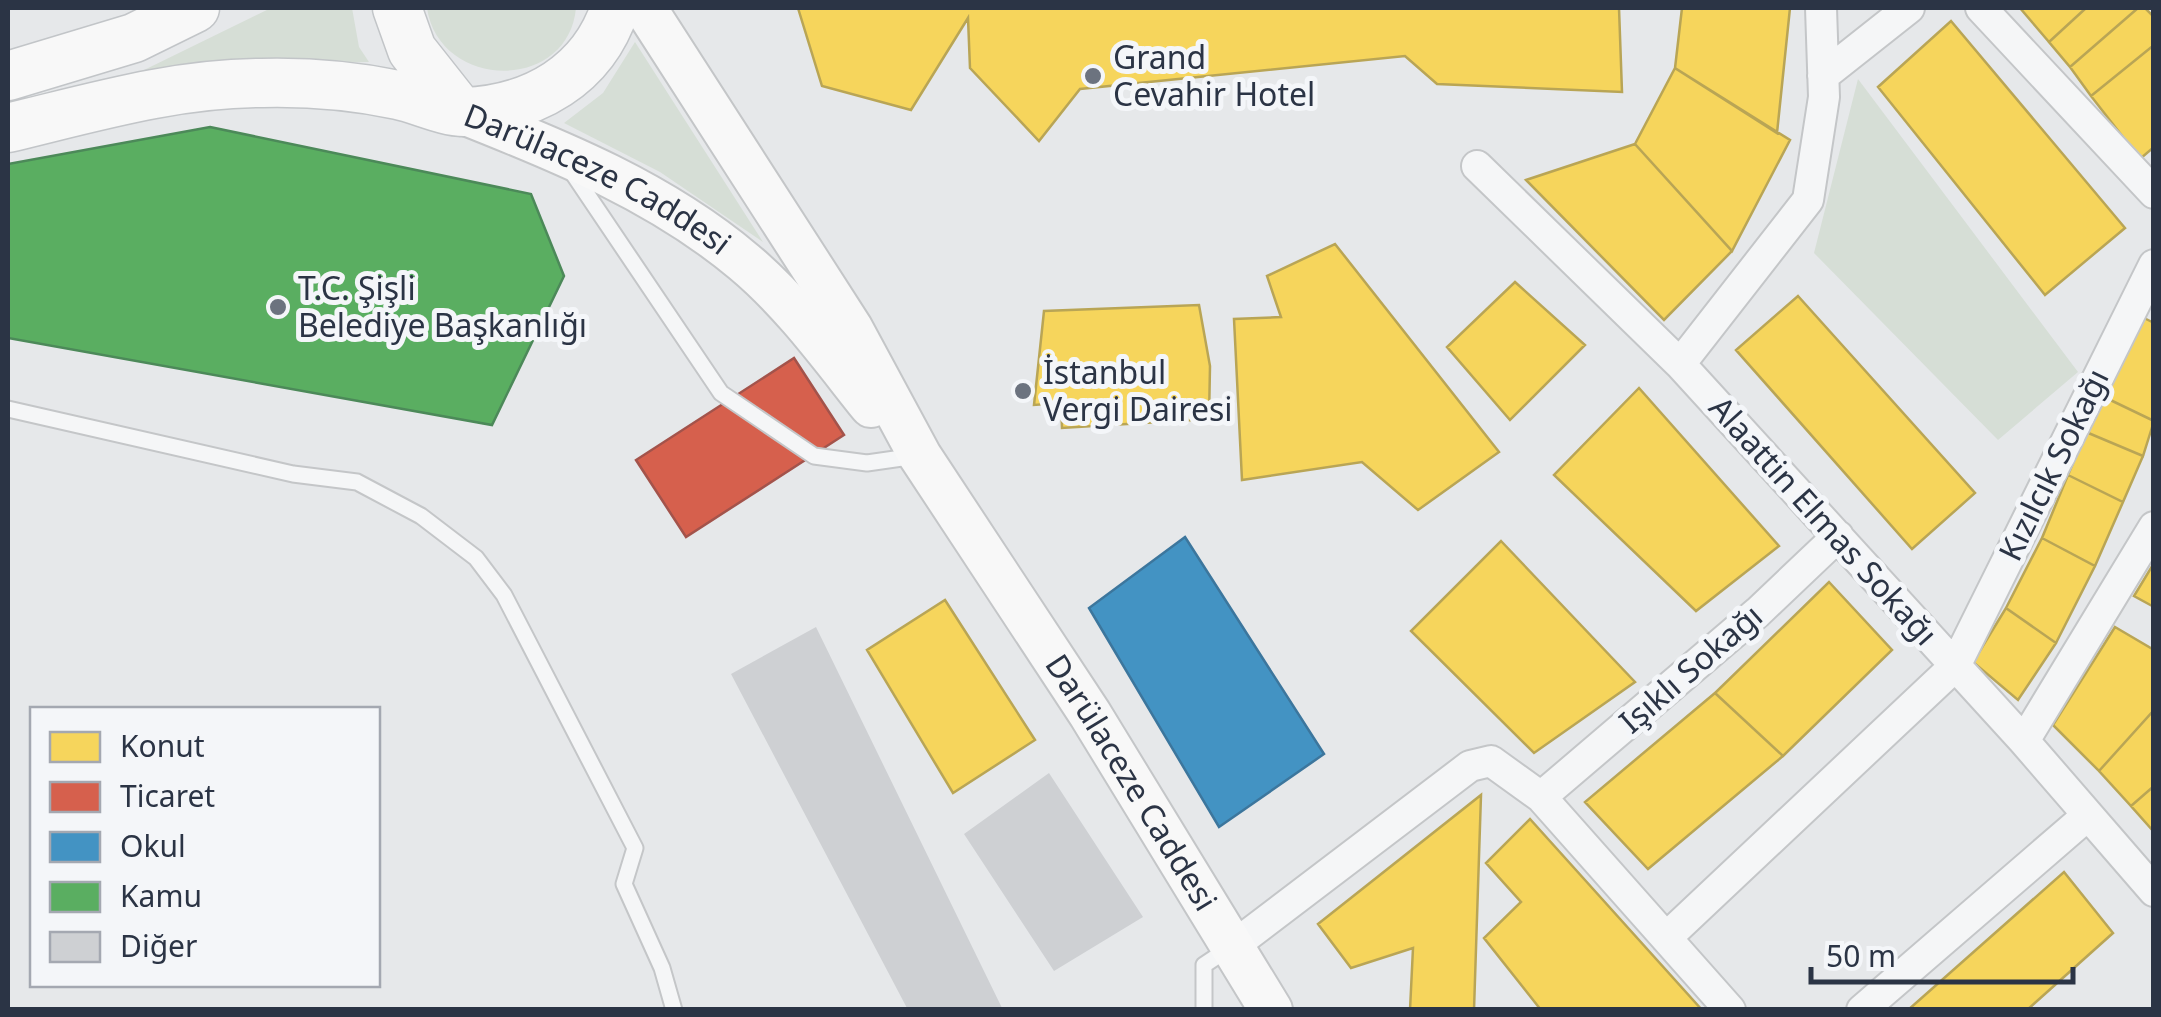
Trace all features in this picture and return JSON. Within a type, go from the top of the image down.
[{"type":"main road","points":[[8,76],[134,38],[195,8]]},
{"type":"main road","points":[[397,8],[412,50],[460,112],[526,99],[576,75],[595,52],[615,8]]},
{"type":"main road","name":"Darülaceze Caddesi","points":[[646,8],[850,328],[920,456],[1090,714],[1272,1010]]},
{"type":"main road","name":"Darülaceze Caddesi","points":[[8,128],[182,88],[262,82],[392,94],[460,112],[555,148],[658,203],[746,264],[814,334],[881,418],[920,456]]},
{"type":"street","points":[[1680,364],[1808,200],[1823,76],[1821,8]]},
{"type":"street","points":[[1823,76],[1909,8]]},
{"type":"street","points":[[1982,8],[2154,193]]},
{"type":"street","name":"Alaattin Elmas Sokağı","points":[[1476,166],[1680,364],[2024,741],[2154,891]]},
{"type":"street","name":"Kızılcık Sokağı","points":[[1955,666],[2154,264]]},
{"type":"street","points":[[2024,741],[2154,527]]},
{"type":"street","name":"Işıklı Sokağı","points":[[1541,798],[1758,612],[1838,536]]},
{"type":"street","points":[[1666,938],[1955,666]]},
{"type":"street","points":[[1232,946],[1470,766],[1491,761],[1541,798],[1730,1010]]},
{"type":"street","points":[[1862,1010],[2088,816]]},
{"type":"lane","points":[[555,148],[721,393],[814,456],[867,463],[920,456]]},
{"type":"lane","points":[[8,409],[293,474],[357,482],[421,516],[476,558],[504,595],[635,848],[624,884],[667,980],[674,1010]]},
{"type":"lane","points":[[1203,1009],[1204,965],[1232,946]]},
{"type":"shaded area","points":[[271,8],[352,8],[359,47],[369,62],[265,64],[143,78],[140,72]]},
{"type":"shaded area","points":[[427,8],[576,8],[568,36],[551,55],[529,67],[503,71],[477,66],[454,55],[437,35]]},
{"type":"shaded area","points":[[635,42],[763,242],[660,172],[564,123],[603,93]]},
{"type":"shaded area","points":[[1858,79],[2078,372],[1998,440],[1814,253]]},
{"type":"building: Konut","name":"Grand Cevahir Hotel","points":[[798,8],[1619,8],[1622,92],[1437,84],[1405,56],[1080,89],[1039,141],[970,68],[968,18],[911,110],[822,86]]},
{"type":"building: Konut","points":[[1682,8],[1790,8],[1777,133],[1675,68]]},
{"type":"building: Konut","points":[[2020,8],[2086,8],[2049,42]]},
{"type":"building: Konut","points":[[2086,8],[2138,8],[2070,67],[2049,42]]},
{"type":"building: Konut","points":[[2138,8],[2145,8],[2154,17],[2154,45],[2091,96],[2070,67]]},
{"type":"building: Konut","points":[[1951,21],[2125,228],[2045,295],[1878,87]]},
{"type":"building: Konut","points":[[2154,45],[2154,147],[2140,159],[2091,96]]},
{"type":"building: Konut","points":[[1675,68],[1790,140],[1732,251],[1635,144]]},
{"type":"building: Konut","points":[[1635,144],[1732,251],[1664,320],[1526,180]]},
{"type":"building: Konut","points":[[1335,244],[1499,452],[1418,510],[1362,462],[1242,480],[1234,319],[1281,317],[1267,276]]},
{"type":"building: Konut","points":[[1515,282],[1585,345],[1510,420],[1447,347]]},
{"type":"building: Konut","points":[[1798,296],[1975,493],[1912,549],[1736,350]]},
{"type":"building: Konut","points":[[1199,305],[1210,366],[1209,419],[1062,428],[1061,403],[1034,405],[1044,311]]},
{"type":"building: Konut","points":[[2142,317],[2154,323],[2154,421],[2102,396]]},
{"type":"building: Konut","points":[[1639,388],[1779,546],[1696,611],[1554,475]]},
{"type":"building: Konut","points":[[2102,396],[2154,421],[2143,456],[2086,432]]},
{"type":"building: Konut","points":[[2086,432],[2143,456],[2123,502],[2068,475]]},
{"type":"building: Konut","points":[[2068,475],[2123,502],[2095,566],[2042,538]]},
{"type":"building: Konut","points":[[2042,538],[2095,566],[2056,643],[2006,608]]},
{"type":"building: Konut","points":[[1501,541],[1635,682],[1534,753],[1411,631]]},
{"type":"building: Konut","points":[[2154,563],[2154,607],[2134,596]]},
{"type":"building: Konut","points":[[1829,582],[1892,650],[1783,756],[1715,693]]},
{"type":"building: Konut","points":[[945,600],[1035,740],[953,793],[867,650]]},
{"type":"building: Konut","points":[[2006,608],[2056,643],[2018,700],[1973,662]]},
{"type":"building: Konut","points":[[2115,627],[2154,650],[2154,710],[2099,771],[2053,725]]},
{"type":"building: Konut","points":[[1715,693],[1783,756],[1648,869],[1585,802]]},
{"type":"building: Konut","points":[[2154,710],[2154,786],[2131,806],[2099,771]]},
{"type":"building: Konut","points":[[2154,786],[2154,832],[2131,806]]},
{"type":"building: Konut","points":[[1481,795],[1474,1010],[1410,1010],[1413,948],[1351,968],[1318,924]]},
{"type":"building: Konut","points":[[1530,819],[1702,1010],[1541,1010],[1484,938],[1521,902],[1486,863]]},
{"type":"building: Konut","points":[[2064,872],[2113,933],[2027,1010],[1908,1010]]},
{"type":"building: Ticaret","points":[[794,358],[844,435],[686,537],[636,460]]},
{"type":"building: Okul","points":[[1185,537],[1324,754],[1219,827],[1089,608]]},
{"type":"building: Kamu","name":"T.C. Şişli Belediye Başkanlığı","points":[[210,127],[531,194],[564,276],[492,425],[8,338],[8,164]]},
{"type":"building: Diğer","points":[[816,627],[1003,1010],[908,1010],[731,674]]},
{"type":"building: Diğer","points":[[1049,773],[1143,917],[1054,971],[964,834]]},
{"type":"place","name":"Grand Cevahir Hotel","points":[[1093,76]]},
{"type":"place","name":"T.C. Şişli Belediye Başkanlığı","points":[[278,307]]},
{"type":"place","name":"İstanbul Vergi Dairesi","points":[[1023,391]]}]
